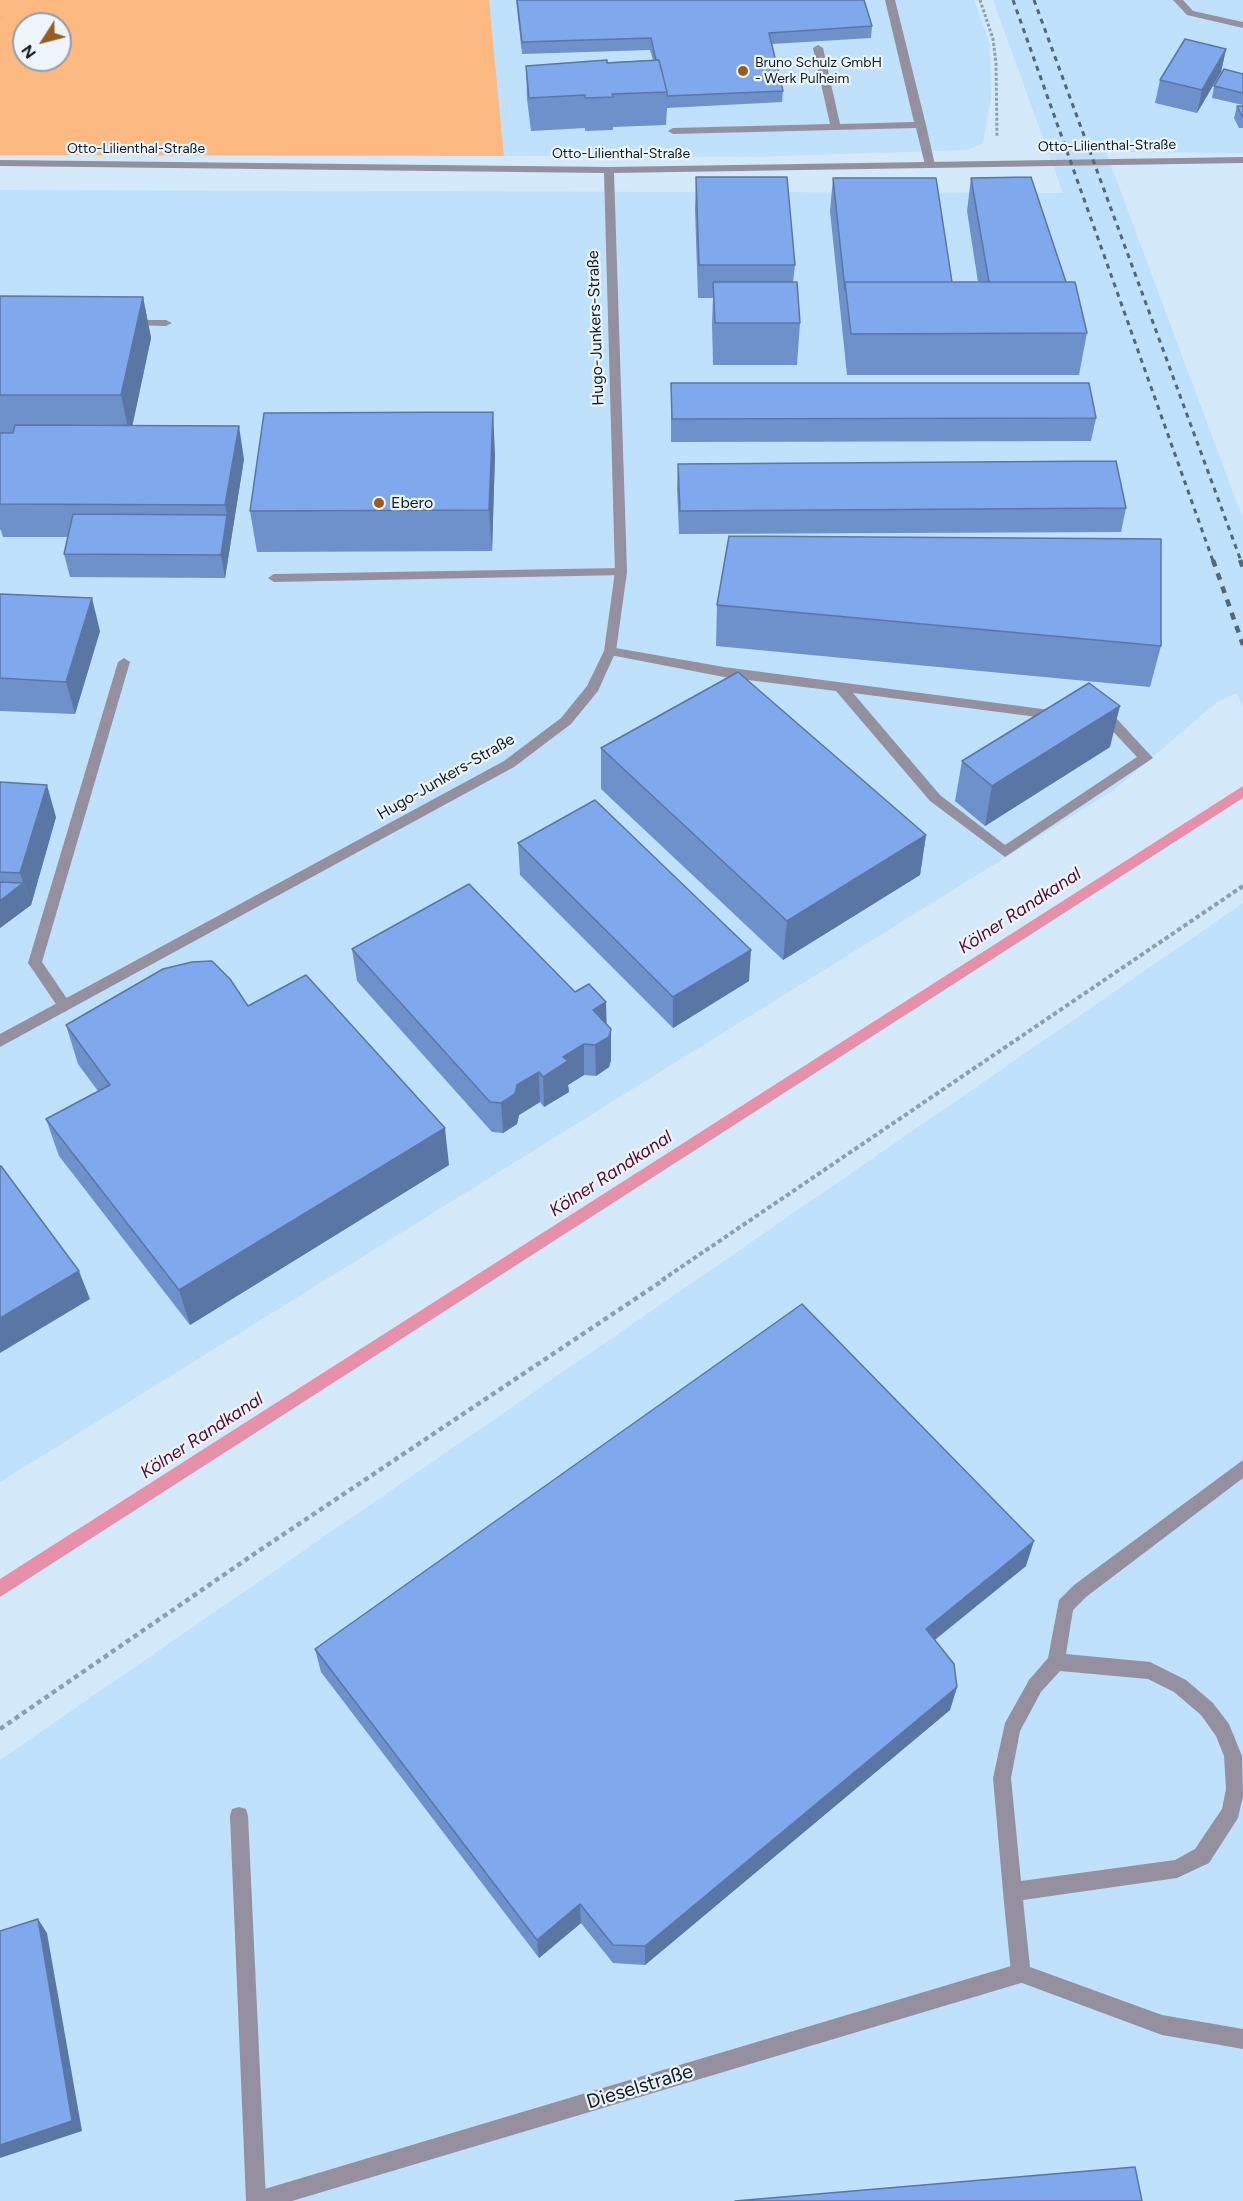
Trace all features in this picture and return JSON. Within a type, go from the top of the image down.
[{"type":"street","points":[[890,0],[930,165]]},
{"type":"street","points":[[1178,0],[1190,13],[1243,25]]},
{"type":"street","points":[[818,48],[836,127]]},
{"type":"street","points":[[673,131],[921,125]]},
{"type":"street","name":"Otto-Lilienthal-Straße","points":[[0,163],[609,170],[1243,160]]},
{"type":"street","name":"Hugo-Junkers-Straße","points":[[0,1041],[509,764],[566,721],[593,688],[610,651],[621,572],[609,170]]},
{"type":"street","points":[[119,323],[166,323]]},
{"type":"street","points":[[274,578],[621,572]]},
{"type":"street","points":[[610,651],[724,672],[1111,721],[1146,758],[1005,852],[935,798],[840,687]]},
{"type":"street","points":[[65,1006],[35,963],[123,662]]},
{"type":"street","points":[[1243,1468],[1080,1591],[1065,1605],[1056,1662],[1035,1686],[1011,1729],[1002,1778],[1021,1973],[1162,2025],[1243,2039]]},
{"type":"street","points":[[1012,1892],[1177,1869],[1202,1856],[1216,1838],[1231,1812],[1236,1789],[1233,1756],[1223,1730],[1207,1709],[1179,1686],[1150,1671],[1056,1662]]},
{"type":"street","points":[[239,1816],[257,2201]]},
{"type":"street","name":"Dieselstraße","points":[[257,2201],[1021,1973]]},
{"type":"path","points":[[980,0],[993,39],[997,88],[996,136],[1006,162]]},
{"type":"path","points":[[0,1729],[257,1552],[567,1345],[1243,886]]},
{"type":"shaded area","points":[[0,0],[489,0],[504,156],[0,155]]},
{"type":"shaded area","name":"Bruno Schulz GmbH - Werk Pulheim","points":[[489,0],[974,0],[990,44],[991,99],[983,143],[968,150],[753,157],[504,156]]},
{"type":"shaded area","points":[[993,0],[1243,0],[1243,153],[1106,152],[1243,519],[1243,708],[1237,693],[1217,702],[1114,790],[0,1482],[0,190],[1063,193]]},
{"type":"shaded area","points":[[1243,903],[1243,2201],[0,2201],[0,1760]]},
{"type":"building","points":[[517,0],[864,0],[872,26],[769,33],[783,91],[667,96],[659,60],[656,60],[651,38],[522,42]]},
{"type":"building","points":[[1185,39],[1226,49],[1202,90],[1160,80]]},
{"type":"building","points":[[607,60],[607,63],[659,60],[667,92],[612,94],[613,97],[585,98],[585,95],[529,98],[526,66]]},
{"type":"building","points":[[1224,69],[1243,74],[1243,93],[1214,86]]},
{"type":"building","points":[[1237,106],[1243,106],[1243,116],[1242,116]]},
{"type":"building","points":[[696,177],[787,177],[795,265],[699,265]]},
{"type":"building","points":[[1031,177],[1066,282],[989,282],[971,178]]},
{"type":"building","points":[[833,178],[936,178],[952,282],[845,282],[845,290]]},
{"type":"building","points":[[713,282],[797,282],[800,323],[715,323]]},
{"type":"building","points":[[845,282],[1075,282],[1087,333],[851,334]]},
{"type":"building","points":[[0,296],[143,297],[121,395],[0,395]]},
{"type":"building","points":[[671,383],[1089,383],[1096,418],[672,419]]},
{"type":"building","points":[[493,412],[489,510],[250,511],[264,413]]},
{"type":"building","points":[[15,425],[239,426],[225,505],[0,504],[0,433],[13,433]]},
{"type":"building","points":[[1116,461],[1126,508],[680,511],[678,464]]},
{"type":"building","points":[[73,514],[227,515],[221,555],[64,554]]},
{"type":"building","points":[[729,536],[1161,539],[1161,646],[717,605]]},
{"type":"building","points":[[0,594],[92,598],[66,682],[0,678]]},
{"type":"building","points":[[738,672],[926,835],[787,921],[601,748]]},
{"type":"building","points":[[1089,683],[1120,706],[992,786],[962,761]]},
{"type":"building","points":[[0,782],[47,785],[20,873],[0,872]]},
{"type":"building","points":[[595,800],[751,950],[673,997],[518,843]]},
{"type":"building","points":[[0,882],[23,883],[0,901]]},
{"type":"building","points":[[469,884],[575,992],[589,984],[606,1002],[593,1010],[611,1029],[609,1037],[595,1045],[584,1044],[563,1057],[568,1061],[543,1077],[539,1072],[517,1085],[515,1094],[501,1103],[490,1102],[352,949]]},
{"type":"building","points":[[212,961],[230,979],[248,1006],[306,975],[445,1128],[179,1290],[46,1119],[110,1085],[66,1025],[163,969],[192,962]]},
{"type":"building","points":[[0,1166],[79,1271],[0,1318]]},
{"type":"building","points":[[802,1304],[1034,1541],[926,1629],[954,1664],[957,1687],[645,1946],[613,1945],[580,1904],[537,1940],[315,1649]]},
{"type":"building","points":[[38,1919],[72,2121],[0,2145],[0,1931]]},
{"type":"building","points":[[1135,2167],[1142,2201],[735,2201]]},
{"type":"waterway","name":"Kölner Randkanal","points":[[0,1589],[1243,791]]},
{"type":"railway","points":[[1013,0],[1213,561]]},
{"type":"railway","points":[[1034,0],[1241,561]]},
{"type":"railway","points":[[1213,560],[1243,645]]},
{"type":"railway","points":[[1240,560],[1243,568]]},
{"type":"place","name":"Bruno Schulz GmbH - Werk Pulheim","points":[[743,71]]},
{"type":"place","name":"Ebero","points":[[379,503]]}]
